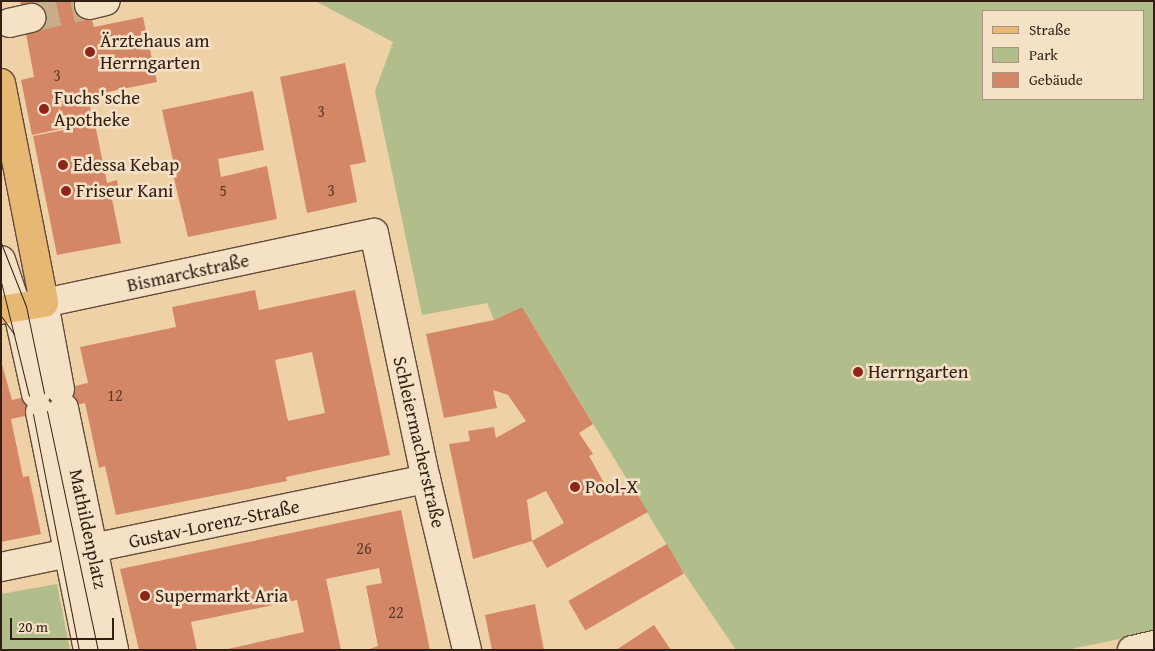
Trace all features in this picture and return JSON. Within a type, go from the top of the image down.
[{"type":"main road","points":[[1,83],[44,303]]},
{"type":"main road","name":"Bismarckstraße","points":[[6,308],[44,303]]},
{"type":"street","name":"Bismarckstraße","points":[[44,303],[374,233]]},
{"type":"street","name":"Schleiermacherstraße","points":[[374,233],[426,478],[468,650]]},
{"type":"street","points":[[1,260],[6,308]]},
{"type":"street","name":"Mathildenplatz","points":[[44,303],[50,401],[80,552],[88,650]]},
{"type":"street","name":"Mathildenplatz","points":[[6,308],[24,337],[50,401]]},
{"type":"street","name":"Gustav-Lorenz-Straße","points":[[1,567],[80,552],[426,478]]},
{"type":"street","name":"Mathildenplatz","points":[[80,552],[114,650]]},
{"type":"street","points":[[1132,650],[1154,645]]},
{"type":"green space","name":"Herrngarten","points":[[315,1],[1154,1],[1154,632],[1066,650],[736,650],[684,573],[522,307],[494,320],[487,303],[422,315],[375,91],[393,42]]},
{"type":"green space","points":[[57,584],[70,650],[1,650],[1,594]]},
{"type":"building","name":"Ärztehaus am Herrngarten","points":[[20,1],[87,1],[94,27],[143,17],[157,82],[88,96],[93,122],[32,135],[21,80],[34,77]]},
{"type":"building","points":[[345,63],[366,162],[350,165],[357,202],[307,213],[280,77]]},
{"type":"building","points":[[253,91],[264,150],[218,159],[221,177],[267,166],[277,219],[188,237],[171,166],[174,165],[162,110]]},
{"type":"building","points":[[95,124],[107,183],[117,180],[119,192],[111,194],[121,243],[57,255],[33,136]]},
{"type":"building","points":[[255,290],[259,310],[355,290],[390,455],[286,477],[287,481],[116,515],[105,466],[99,468],[85,403],[11,419],[23,477],[29,476],[41,534],[1,542],[1,361],[12,400],[88,383],[80,347],[176,327],[172,307]],"holes":[[[312,352],[325,413],[288,421],[275,360]]]},
{"type":"building","points":[[522,307],[593,424],[579,433],[593,454],[589,456],[612,497],[632,486],[648,512],[547,568],[532,541],[473,559],[449,444],[470,441],[468,431],[494,427],[496,438],[526,421],[508,395],[493,390],[497,408],[444,418],[426,334],[494,320]],"holes":[[[546,491],[564,523],[532,541],[527,500]]]},
{"type":"building","points":[[401,510],[430,650],[367,650],[378,646],[366,586],[382,583],[379,568],[326,579],[341,650],[223,650],[304,632],[297,600],[191,622],[197,650],[139,650],[120,569]]},
{"type":"building","points":[[667,544],[684,573],[585,630],[568,601]]},
{"type":"building","points":[[535,604],[544,650],[492,650],[485,615]]},
{"type":"building","points":[[654,625],[671,650],[616,650]]},
{"type":"tunnel","points":[[31,18],[89,5]]},
{"type":"tram line","points":[[1,243],[26,306],[44,393]]},
{"type":"tram line","points":[[1,282],[29,396]]},
{"type":"tram line","points":[[1,316],[14,334]]},
{"type":"tram line","points":[[47,411],[98,650]]},
{"type":"tram line","points":[[33,414],[79,650]]},
{"type":"place","name":"Ärztehaus am Herrngarten","points":[[90,52]]},
{"type":"place","name":"Fuchs'sche Apotheke","points":[[44,109]]},
{"type":"place","name":"Edessa Kebap","points":[[63,165]]},
{"type":"place","name":"Friseur Kani","points":[[66,191]]},
{"type":"place","name":"Herrngarten","points":[[858,372]]},
{"type":"place","name":"Pool-X","points":[[575,487]]},
{"type":"place","name":"Supermarkt Aria","points":[[145,596]]}]
